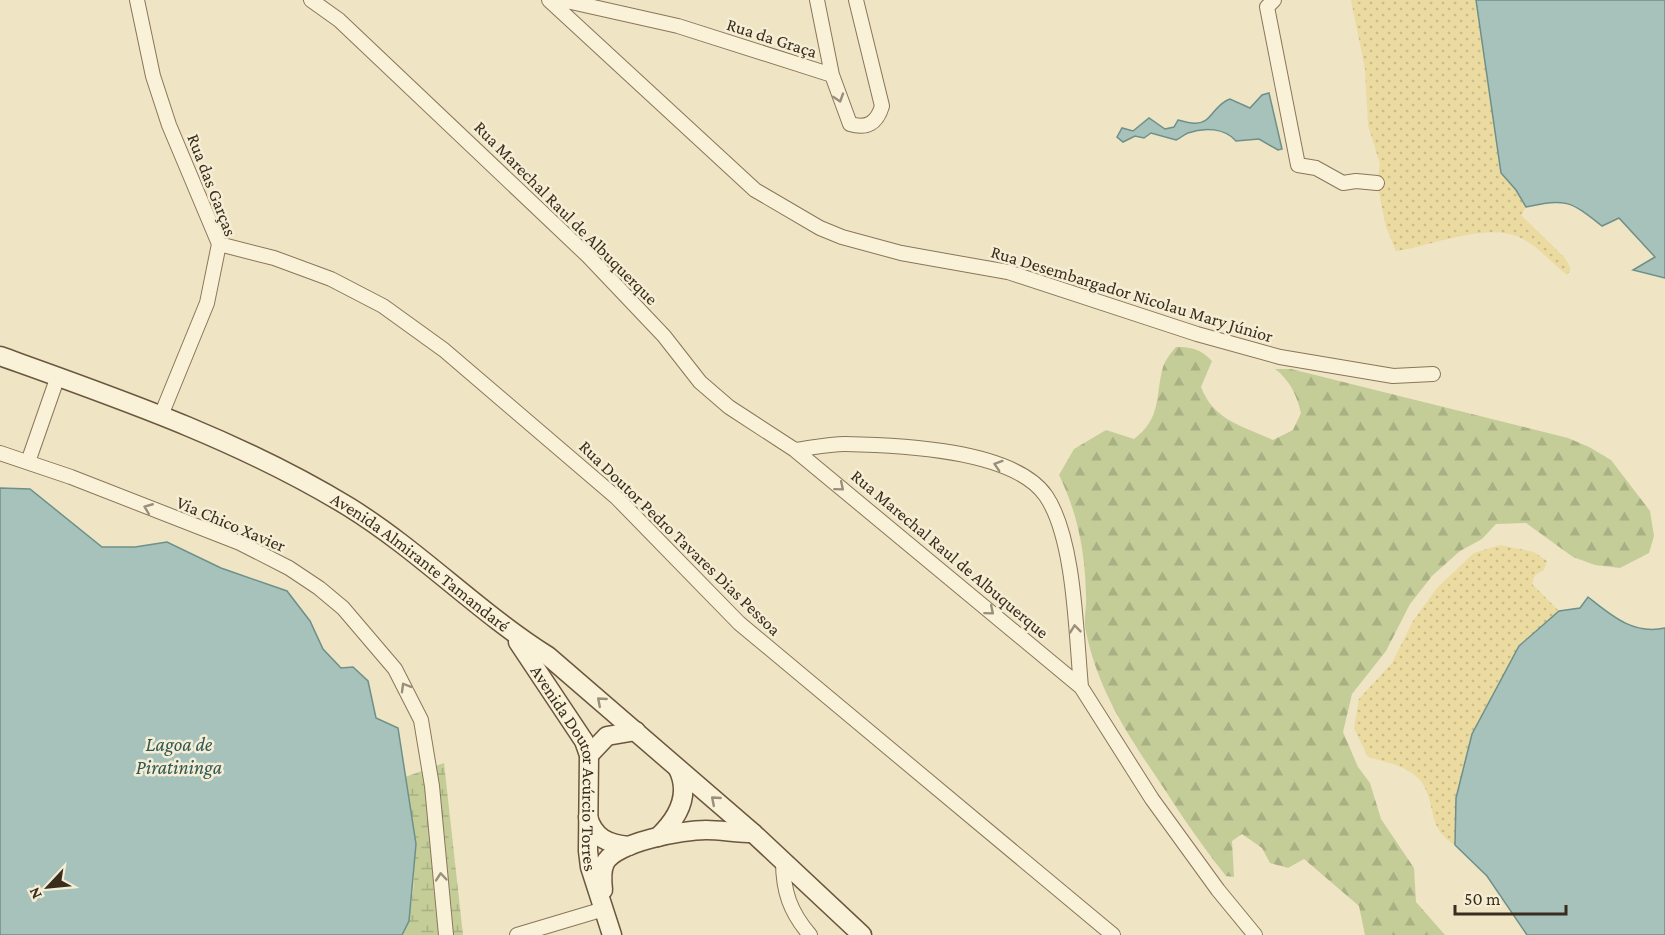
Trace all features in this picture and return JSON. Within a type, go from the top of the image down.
[{"type":"street","name":"Rua das Garças","points":[[137,0],[141,28],[169,125],[219,244],[207,303],[162,413]]},
{"type":"street","name":"Rua Marechal Raul de Albuquerque","points":[[311,0],[339,20],[588,256],[664,336],[700,382],[729,407],[795,450],[1081,687],[1152,799],[1218,890],[1255,935]]},
{"type":"street","name":"Rua Desembargador Nicolau Mary Júnior","points":[[549,0],[755,190],[820,228],[842,237],[901,253],[1008,272],[1197,334],[1280,357],[1393,376],[1433,374]]},
{"type":"street","name":"Rua da Graça","points":[[562,0],[678,26],[832,75]]},
{"type":"street","points":[[817,0],[832,75],[850,124],[858,127],[869,125],[879,118],[882,106],[860,3]]},
{"type":"street","points":[[1274,0],[1267,7],[1298,165],[1316,168],[1343,183],[1356,181],[1377,183]]},
{"type":"street","name":"Rua Doutor Pedro Tavares Dias Pessoa","points":[[219,244],[274,258],[331,279],[383,306],[444,350],[617,498],[739,623],[1113,935]]},
{"type":"street","name":"Avenida Almirante Tamandaré","points":[[0,356],[162,413],[291,473],[351,508],[421,557],[512,633],[548,656],[753,833],[862,935]]},
{"type":"street","points":[[28,462],[58,376]]},
{"type":"street","name":"Rua Marechal Raul de Albuquerque","points":[[795,450],[842,444],[950,454],[1016,471],[1033,482],[1046,496],[1061,528],[1067,558],[1081,687]]},
{"type":"street","name":"Via Chico Xavier","points":[[0,453],[240,543],[289,568],[320,588],[343,608],[395,669],[421,720],[433,794],[446,935]]},
{"type":"street","name":"Avenida Doutor Acúrcio Torres","points":[[512,633],[578,728],[589,755],[587,811],[590,867],[612,935]]},
{"type":"street","points":[[589,755],[607,736],[636,731]]},
{"type":"street","points":[[658,837],[671,824],[682,802],[684,781],[677,767]]},
{"type":"street","points":[[587,811],[597,836],[610,843],[629,846]]},
{"type":"street","name":"Avenida Doutor Acúrcio Torres","points":[[604,909],[604,864],[615,852],[658,837],[706,830],[753,833]]},
{"type":"street","points":[[783,861],[786,897],[795,915],[810,935]]},
{"type":"street","points":[[517,935],[604,909]]},
{"type":"green space","points":[[1176,347],[1196,350],[1212,361],[1201,387],[1214,408],[1240,426],[1273,440],[1293,430],[1301,413],[1292,389],[1275,369],[1291,369],[1568,438],[1611,460],[1650,511],[1654,536],[1649,553],[1620,568],[1595,565],[1573,557],[1526,523],[1496,524],[1482,539],[1460,551],[1432,576],[1410,604],[1386,651],[1352,694],[1343,732],[1358,767],[1370,783],[1381,819],[1414,868],[1416,902],[1445,935],[1365,935],[1359,906],[1304,859],[1288,868],[1270,863],[1262,848],[1242,834],[1232,841],[1234,877],[1226,876],[1193,832],[1138,749],[1107,694],[1085,627],[1085,579],[1076,519],[1059,475],[1074,449],[1106,430],[1134,439],[1143,431],[1156,406],[1164,364]]},
{"type":"green space","points":[[444,763],[463,935],[402,935],[412,898],[414,878],[413,836],[405,777]]},
{"type":"sand","points":[[1351,0],[1476,0],[1501,173],[1516,190],[1526,207],[1521,215],[1565,258],[1571,269],[1567,275],[1532,245],[1519,237],[1506,233],[1491,232],[1458,236],[1396,251],[1386,227],[1377,183],[1380,164],[1368,125],[1365,69]]},
{"type":"sand","points":[[1500,545],[1534,552],[1547,561],[1544,570],[1535,575],[1532,584],[1559,611],[1519,646],[1473,734],[1456,798],[1455,845],[1440,832],[1424,786],[1414,774],[1391,763],[1368,757],[1354,728],[1359,699],[1392,663],[1413,621],[1437,588],[1474,553]]},
{"type":"water","points":[[1476,0],[1665,0],[1665,278],[1633,270],[1655,257],[1619,218],[1602,226],[1575,207],[1560,202],[1526,207],[1516,190],[1501,173]]},
{"type":"water","points":[[1269,93],[1282,149],[1278,150],[1259,139],[1236,141],[1226,133],[1207,129],[1194,131],[1176,140],[1151,133],[1144,138],[1135,136],[1123,142],[1117,137],[1122,128],[1133,131],[1149,118],[1165,129],[1174,127],[1178,120],[1199,123],[1230,99],[1250,108],[1262,95]]},
{"type":"water","name":"Lagoa de Piratininga","points":[[0,488],[30,489],[102,547],[135,547],[167,542],[221,568],[287,591],[310,621],[323,649],[341,668],[353,667],[368,681],[376,718],[398,728],[416,844],[409,921],[402,935],[0,935]]},
{"type":"water","points":[[1588,597],[1614,617],[1633,626],[1643,629],[1665,628],[1665,935],[1527,935],[1487,876],[1455,845],[1456,798],[1472,734],[1519,646],[1559,611],[1580,608]]}]
